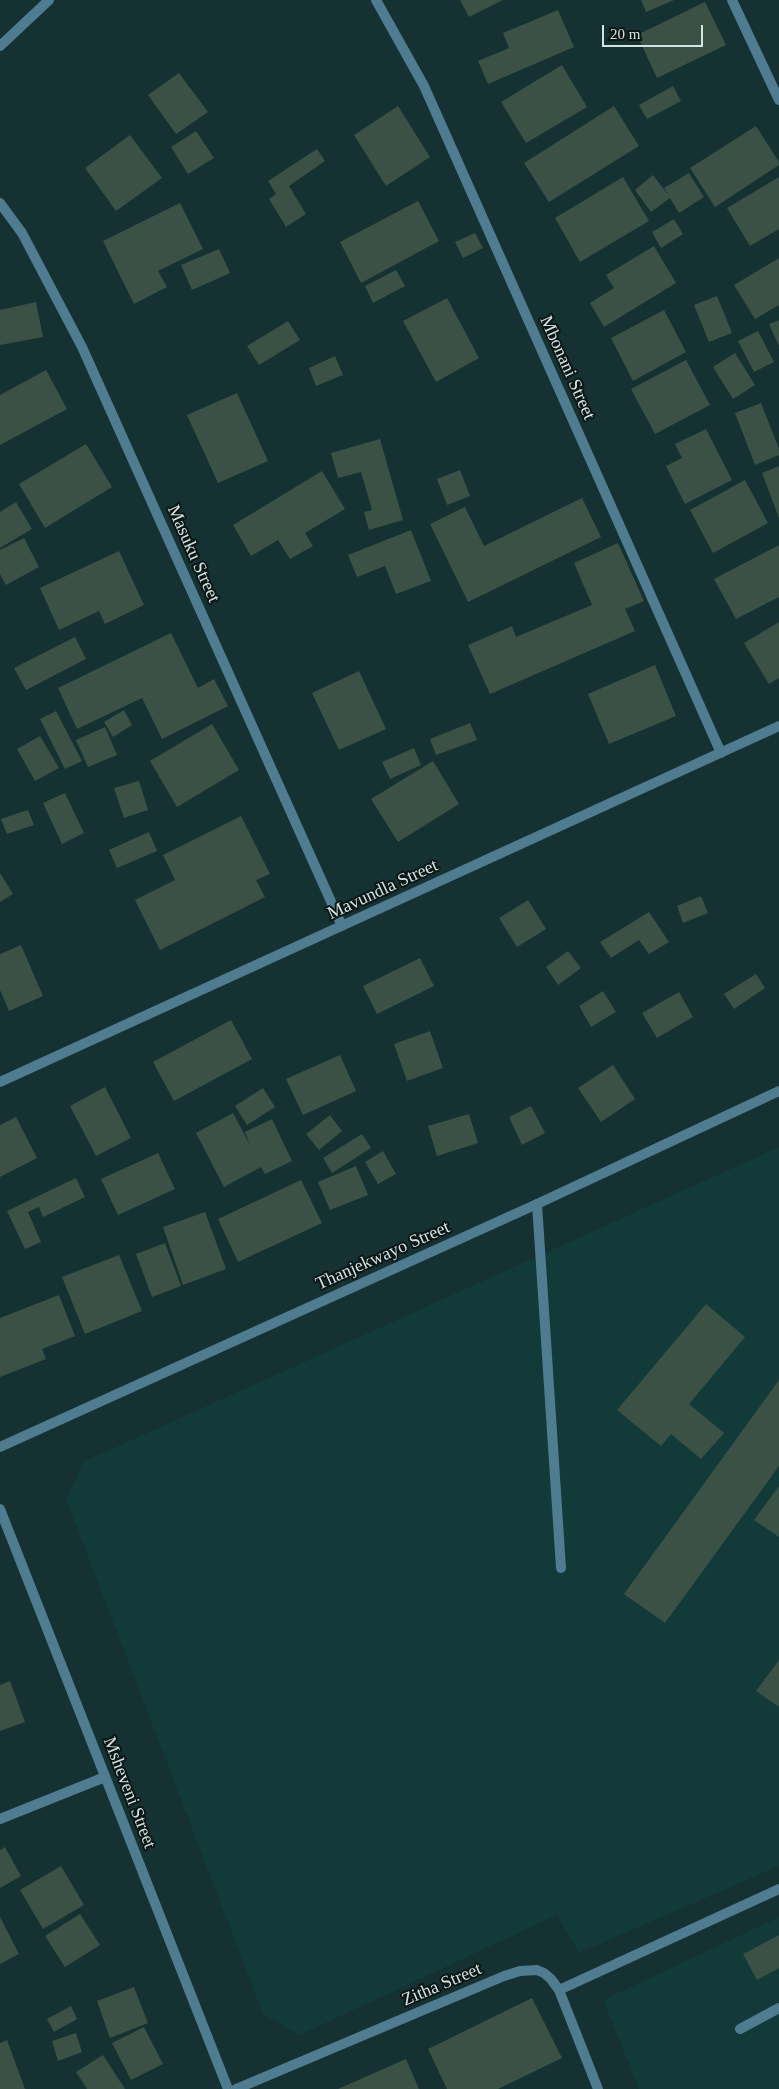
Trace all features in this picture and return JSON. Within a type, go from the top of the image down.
[{"type":"street","points":[[0,46],[49,0]]},
{"type":"street","name":"Mbonani Street","points":[[376,0],[424,86],[721,753]]},
{"type":"street","points":[[732,0],[779,100]]},
{"type":"street","name":"Masuku Street","points":[[0,203],[22,233],[82,347],[342,926]]},
{"type":"street","name":"Mavundla Street","points":[[0,1082],[779,726]]},
{"type":"street","name":"Thanjekwayo Street","points":[[0,1447],[537,1204],[779,1091]]},
{"type":"street","points":[[537,1204],[561,1568]]},
{"type":"street","name":"Msheveni Street","points":[[0,1509],[228,2089]]},
{"type":"street","points":[[0,1818],[105,1777]]},
{"type":"street","points":[[559,1990],[779,1889]]},
{"type":"street","name":"Zitha Street","points":[[236,2089],[512,1974],[537,1970],[544,1973],[559,1990],[598,2089]]},
{"type":"street","points":[[740,2029],[779,2008]]},
{"type":"shaded area","points":[[779,1147],[779,1866],[579,1953],[557,1915],[300,2035],[263,2014],[66,1499],[83,1462]]},
{"type":"shaded area","points":[[779,1917],[779,2089],[639,2089],[603,2000]]},
{"type":"building","points":[[460,0],[503,0],[469,17]]},
{"type":"building","points":[[641,0],[674,0],[646,12]]},
{"type":"building","points":[[705,2],[726,45],[657,78],[637,35]]},
{"type":"building","points":[[558,10],[574,47],[488,84],[478,61],[509,48],[503,33]]},
{"type":"building","points":[[562,65],[587,107],[526,143],[501,102]]},
{"type":"building","points":[[179,73],[208,112],[176,134],[148,95]]},
{"type":"building","points":[[673,86],[681,101],[647,119],[639,105]]},
{"type":"building","points":[[398,106],[430,157],[386,186],[354,135]]},
{"type":"building","points":[[614,106],[639,146],[549,202],[524,163]]},
{"type":"building","points":[[756,126],[779,162],[779,165],[715,207],[690,168]]},
{"type":"building","points":[[196,131],[214,158],[188,174],[171,147]]},
{"type":"building","points":[[130,135],[162,178],[116,211],[85,168]]},
{"type":"building","points":[[317,149],[325,161],[289,186],[306,214],[286,227],[269,199],[276,194],[268,181]]},
{"type":"building","points":[[689,173],[704,197],[679,213],[670,198],[651,212],[635,190],[653,175],[669,196],[664,188]]},
{"type":"building","points":[[623,177],[649,221],[580,262],[555,218]]},
{"type":"building","points":[[779,177],[779,229],[750,246],[727,208]]},
{"type":"building","points":[[418,201],[439,241],[361,283],[340,242]]},
{"type":"building","points":[[180,203],[203,249],[158,271],[167,287],[134,304],[103,241]]},
{"type":"building","points":[[674,219],[683,234],[661,248],[652,232]]},
{"type":"building","points":[[475,233],[483,248],[463,258],[455,242]]},
{"type":"building","points":[[654,246],[676,283],[604,327],[590,303],[614,288],[606,275]]},
{"type":"building","points":[[219,249],[230,273],[192,290],[181,265]]},
{"type":"building","points":[[779,258],[779,305],[755,319],[734,285]]},
{"type":"building","points":[[396,270],[405,286],[373,303],[365,286]]},
{"type":"building","points":[[717,296],[732,333],[709,342],[694,305]]},
{"type":"building","points":[[447,298],[479,358],[436,382],[403,321]]},
{"type":"building","points":[[36,302],[43,337],[0,345],[0,310]]},
{"type":"building","points":[[664,310],[686,352],[633,381],[611,338]]},
{"type":"building","points":[[779,320],[779,346],[769,324]]},
{"type":"building","points":[[288,321],[300,340],[259,365],[247,346]]},
{"type":"building","points":[[758,331],[774,362],[754,372],[738,341]]},
{"type":"building","points":[[735,353],[755,385],[733,399],[713,367]]},
{"type":"building","points":[[335,356],[343,375],[316,386],[309,368]]},
{"type":"building","points":[[686,360],[710,405],[655,434],[631,389]]},
{"type":"building","points":[[46,370],[67,409],[0,445],[0,395]]},
{"type":"building","points":[[237,393],[268,461],[218,483],[187,415]]},
{"type":"building","points":[[761,403],[779,449],[779,455],[755,465],[735,413]]},
{"type":"building","points":[[706,429],[732,480],[685,504],[666,466],[682,458],[675,444]]},
{"type":"building","points":[[380,439],[403,520],[369,530],[364,512],[372,510],[361,472],[338,478],[331,453]]},
{"type":"building","points":[[86,444],[112,487],[45,528],[19,484]]},
{"type":"building","points":[[779,466],[779,518],[762,473]]},
{"type":"building","points":[[460,470],[470,496],[447,505],[437,479]]},
{"type":"building","points":[[322,471],[345,509],[305,533],[313,546],[290,559],[278,540],[251,556],[233,525]]},
{"type":"building","points":[[745,480],[768,523],[713,553],[690,510]]},
{"type":"building","points":[[582,498],[601,537],[468,602],[430,524],[465,507],[484,546]]},
{"type":"building","points":[[16,502],[32,529],[0,548],[0,512]]},
{"type":"building","points":[[411,530],[431,581],[396,594],[385,566],[357,577],[348,555]]},
{"type":"building","points":[[24,538],[39,567],[6,585],[0,574],[0,550]]},
{"type":"building","points":[[618,543],[644,601],[625,609],[635,631],[490,694],[468,645],[512,626],[516,637],[592,605],[574,563]]},
{"type":"building","points":[[779,545],[779,597],[736,619],[714,579]]},
{"type":"building","points":[[119,551],[144,605],[105,624],[99,611],[59,630],[40,588]]},
{"type":"building","points":[[779,622],[779,678],[769,684],[744,643]]},
{"type":"building","points":[[171,633],[198,688],[214,679],[228,706],[162,739],[142,698],[77,729],[58,688]]},
{"type":"building","points":[[75,637],[86,659],[26,690],[14,668]]},
{"type":"building","points":[[655,665],[676,716],[609,744],[588,694]]},
{"type":"building","points":[[359,671],[386,729],[339,750],[312,693]]},
{"type":"building","points":[[124,710],[132,725],[113,737],[104,722]]},
{"type":"building","points":[[56,711],[82,761],[65,769],[40,719]]},
{"type":"building","points":[[470,723],[477,740],[436,755],[430,739]]},
{"type":"building","points":[[212,724],[239,770],[177,807],[150,761]]},
{"type":"building","points":[[105,727],[117,755],[88,767],[76,740]]},
{"type":"building","points":[[40,736],[59,768],[35,781],[17,749]]},
{"type":"building","points":[[414,748],[421,765],[390,779],[382,762]]},
{"type":"building","points":[[433,761],[459,804],[398,842],[371,799]]},
{"type":"building","points":[[139,781],[148,810],[124,818],[114,788]]},
{"type":"building","points":[[65,793],[84,833],[62,844],[43,803]]},
{"type":"building","points":[[28,810],[34,825],[7,834],[1,819]]},
{"type":"building","points":[[241,816],[270,874],[256,880],[265,897],[160,950],[135,900],[175,880],[163,855]]},
{"type":"building","points":[[149,832],[157,851],[117,868],[109,850]]},
{"type":"building","points":[[0,873],[13,894],[0,902]]},
{"type":"building","points":[[701,896],[708,913],[683,923],[677,906]]},
{"type":"building","points":[[528,900],[546,929],[517,947],[499,918]]},
{"type":"building","points":[[649,912],[669,942],[649,954],[639,940],[611,958],[600,942]]},
{"type":"building","points":[[21,945],[43,996],[9,1011],[0,990],[0,954]]},
{"type":"building","points":[[568,951],[581,968],[558,985],[546,967]]},
{"type":"building","points":[[420,958],[434,986],[377,1014],[363,986]]},
{"type":"building","points":[[756,974],[765,988],[734,1009],[724,994]]},
{"type":"building","points":[[603,991],[616,1012],[591,1027],[579,1006]]},
{"type":"building","points":[[679,992],[693,1017],[657,1038],[642,1013]]},
{"type":"building","points":[[231,1020],[252,1059],[174,1101],[153,1062]]},
{"type":"building","points":[[430,1031],[443,1068],[407,1081],[394,1044]]},
{"type":"building","points":[[340,1055],[356,1091],[303,1115],[286,1079]]},
{"type":"building","points":[[613,1065],[635,1099],[601,1122],[578,1088]]},
{"type":"building","points":[[105,1087],[131,1138],[96,1156],[70,1106]]},
{"type":"building","points":[[263,1088],[275,1107],[247,1125],[235,1106]]},
{"type":"building","points":[[531,1106],[545,1133],[522,1145],[509,1117]]},
{"type":"building","points":[[233,1113],[250,1145],[245,1132],[272,1119],[292,1161],[265,1174],[261,1167],[224,1187],[196,1133]]},
{"type":"building","points":[[469,1114],[478,1143],[437,1156],[428,1126]]},
{"type":"building","points":[[330,1115],[342,1131],[319,1150],[306,1134]]},
{"type":"building","points":[[16,1117],[37,1158],[0,1177],[0,1125]]},
{"type":"building","points":[[362,1134],[371,1148],[332,1173],[323,1158]]},
{"type":"building","points":[[383,1151],[396,1174],[378,1184],[365,1162]]},
{"type":"building","points":[[158,1153],[175,1189],[118,1215],[101,1179]]},
{"type":"building","points":[[356,1166],[368,1195],[330,1210],[318,1182]]},
{"type":"building","points":[[76,1178],[85,1197],[43,1217],[39,1207],[28,1212],[41,1242],[25,1249],[7,1211]]},
{"type":"building","points":[[301,1180],[322,1223],[238,1262],[218,1219]]},
{"type":"building","points":[[205,1212],[226,1269],[183,1285],[163,1227]]},
{"type":"building","points":[[165,1243],[181,1286],[152,1297],[136,1254]]},
{"type":"building","points":[[119,1255],[142,1311],[85,1334],[62,1277]]},
{"type":"building","points":[[59,1295],[75,1336],[42,1349],[46,1359],[0,1377],[0,1318]]},
{"type":"building","points":[[706,1304],[745,1337],[689,1404],[724,1433],[701,1459],[671,1434],[661,1446],[617,1410]]},
{"type":"building","points":[[779,1380],[779,1466],[665,1623],[624,1594]]},
{"type":"building","points":[[779,1486],[779,1537],[754,1520]]},
{"type":"building","points":[[779,1660],[779,1707],[756,1691]]},
{"type":"building","points":[[10,1681],[25,1722],[0,1731],[0,1685]]},
{"type":"building","points":[[5,1847],[21,1876],[0,1888],[0,1850]]},
{"type":"building","points":[[61,1866],[84,1905],[43,1929],[20,1890]]},
{"type":"building","points":[[80,1914],[100,1945],[65,1967],[45,1936]]},
{"type":"building","points":[[0,1917],[19,1954],[0,1964]]},
{"type":"building","points":[[779,1935],[779,1968],[757,1980],[743,1954]]},
{"type":"building","points":[[134,1987],[148,2023],[110,2038],[97,2001]]},
{"type":"building","points":[[532,1998],[562,2058],[498,2089],[447,2089],[428,2049]]},
{"type":"building","points":[[71,2006],[77,2019],[54,2032],[47,2019]]},
{"type":"building","points":[[144,2027],[163,2064],[131,2080],[112,2043]]},
{"type":"building","points":[[76,2033],[82,2052],[58,2061],[52,2041]]},
{"type":"building","points":[[7,2040],[25,2089],[0,2089],[0,2043]]},
{"type":"building","points":[[103,2055],[125,2089],[87,2089],[76,2072]]},
{"type":"building","points":[[406,2059],[419,2089],[338,2089]]}]
